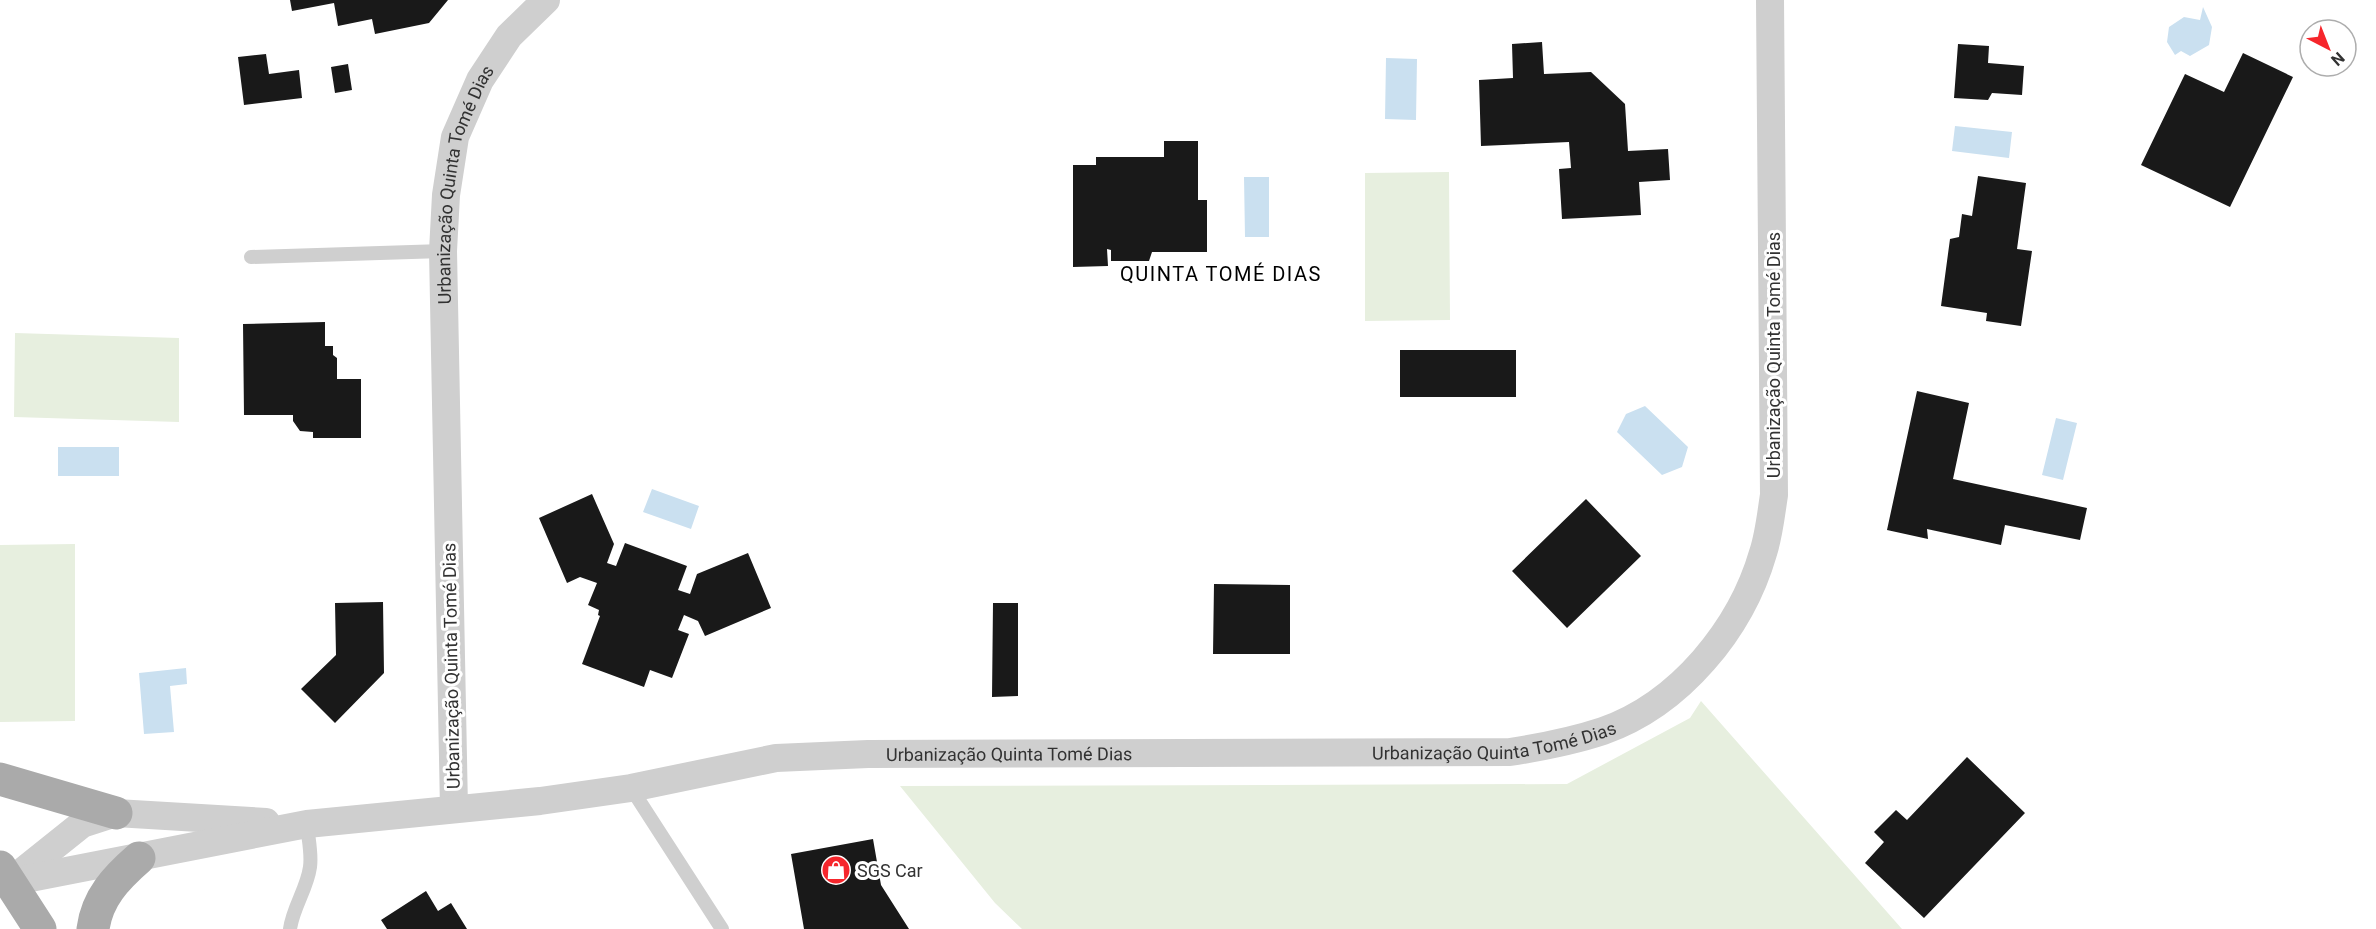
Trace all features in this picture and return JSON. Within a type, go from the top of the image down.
[{"type":"main road","points":[[0,779],[116,813]]},
{"type":"main road","points":[[93,929],[104,895],[117,876],[139,858]]},
{"type":"main road","points":[[5,874],[40,929]]},
{"type":"street","name":"Urbanização Quinta Tomé Dias","points":[[546,0],[509,36],[480,80],[454,137],[446,195],[443,251],[454,809],[540,801],[631,788],[776,758],[868,754],[1510,752],[1560,744],[1606,730],[1651,707],[1691,675],[1719,643],[1743,602],[1763,554],[1774,495],[1770,0]]},
{"type":"street","points":[[5,874],[139,858],[307,824],[454,809]]},
{"type":"street","points":[[5,874],[82,824],[116,813],[307,824]]},
{"type":"lane","points":[[251,257],[443,251]]},
{"type":"lane","points":[[631,788],[722,929]]},
{"type":"lane","points":[[290,929],[292,914],[306,882],[310,865],[307,824]]},
{"type":"green space","points":[[1449,172],[1450,320],[1365,321],[1365,173]]},
{"type":"green space","points":[[15,333],[179,338],[179,422],[14,417]]},
{"type":"green space","points":[[75,544],[75,721],[0,722],[0,545]]},
{"type":"green space","points":[[1701,701],[1902,929],[1022,929],[995,903],[900,786],[1567,784],[1690,718]]},
{"type":"water","points":[[2203,7],[2212,27],[2209,45],[2190,56],[2181,51],[2175,55],[2167,42],[2169,27],[2184,17],[2200,20]]},
{"type":"water","points":[[1386,58],[1417,59],[1416,120],[1385,119]]},
{"type":"water","points":[[1955,126],[2012,132],[2009,158],[1952,151]]},
{"type":"water","points":[[1244,177],[1269,177],[1269,237],[1245,237]]},
{"type":"water","points":[[1645,406],[1688,447],[1682,467],[1662,475],[1617,432],[1626,414]]},
{"type":"water","points":[[2056,418],[2077,423],[2063,480],[2042,475]]},
{"type":"water","points":[[58,447],[119,447],[119,476],[58,476]]},
{"type":"water","points":[[652,489],[699,506],[691,529],[643,512]]},
{"type":"water","points":[[186,668],[187,684],[170,686],[174,732],[144,734],[139,673]]},
{"type":"building","points":[[290,0],[448,0],[429,23],[375,34],[372,19],[338,26],[334,3],[292,11]]},
{"type":"building","points":[[1542,42],[1544,74],[1591,72],[1625,104],[1628,151],[1668,149],[1670,180],[1639,182],[1641,215],[1562,219],[1559,169],[1571,168],[1569,142],[1481,146],[1479,80],[1513,78],[1512,44]]},
{"type":"building","points":[[1958,44],[1989,46],[1988,63],[2024,66],[2022,95],[1992,93],[1988,100],[1954,98]]},
{"type":"building","points":[[2243,53],[2293,77],[2230,207],[2141,165],[2185,74],[2224,92]]},
{"type":"building","points":[[266,54],[269,74],[299,70],[302,98],[244,105],[238,57]]},
{"type":"building","points":[[348,64],[352,90],[335,93],[331,67]]},
{"type":"building","points":[[1164,141],[1198,141],[1198,200],[1207,200],[1207,252],[1152,252],[1149,261],[1111,261],[1111,250],[1107,249],[1108,266],[1073,267],[1073,165],[1096,165],[1096,157],[1164,157]]},
{"type":"building","points":[[1978,176],[2026,183],[2017,249],[2032,251],[2021,326],[1986,321],[1987,313],[1941,306],[1950,239],[1959,237],[1962,214],[1972,216]]},
{"type":"building","points":[[325,322],[325,346],[333,346],[333,355],[337,358],[337,379],[361,379],[361,438],[313,438],[313,432],[300,431],[293,421],[293,415],[244,415],[243,324]]},
{"type":"building","points":[[1400,350],[1516,350],[1516,397],[1400,397]]},
{"type":"building","points":[[1917,391],[1969,403],[1953,479],[2087,508],[2080,540],[2005,525],[2001,545],[1927,529],[1928,539],[1887,530]]},
{"type":"building","points":[[592,494],[614,544],[607,563],[616,566],[625,543],[687,566],[678,590],[690,594],[697,574],[748,553],[771,608],[705,636],[698,621],[684,615],[678,630],[689,634],[672,678],[650,670],[644,687],[582,664],[600,616],[598,615],[599,610],[588,605],[597,583],[580,577],[567,583],[539,518]]},
{"type":"building","points":[[1586,499],[1641,556],[1567,628],[1512,571]]},
{"type":"building","points":[[1214,584],[1290,585],[1290,654],[1213,654]]},
{"type":"building","points":[[383,602],[384,673],[335,723],[301,689],[336,655],[335,603]]},
{"type":"building","points":[[993,603],[1018,603],[1018,696],[992,697]]},
{"type":"building","points":[[1967,757],[2025,813],[1924,918],[1865,863],[1884,842],[1874,832],[1896,810],[1907,820]]},
{"type":"building","name":"SGS Car","points":[[873,839],[881,885],[909,929],[804,929],[791,854]]},
{"type":"building","points":[[426,891],[438,911],[451,903],[467,929],[387,929],[381,920]]},
{"type":"place","name":"SGS Car","points":[[836,870]]},
{"type":"district","name":"QUINTA TOMÉ DIAS","points":[[1221,274]]}]
